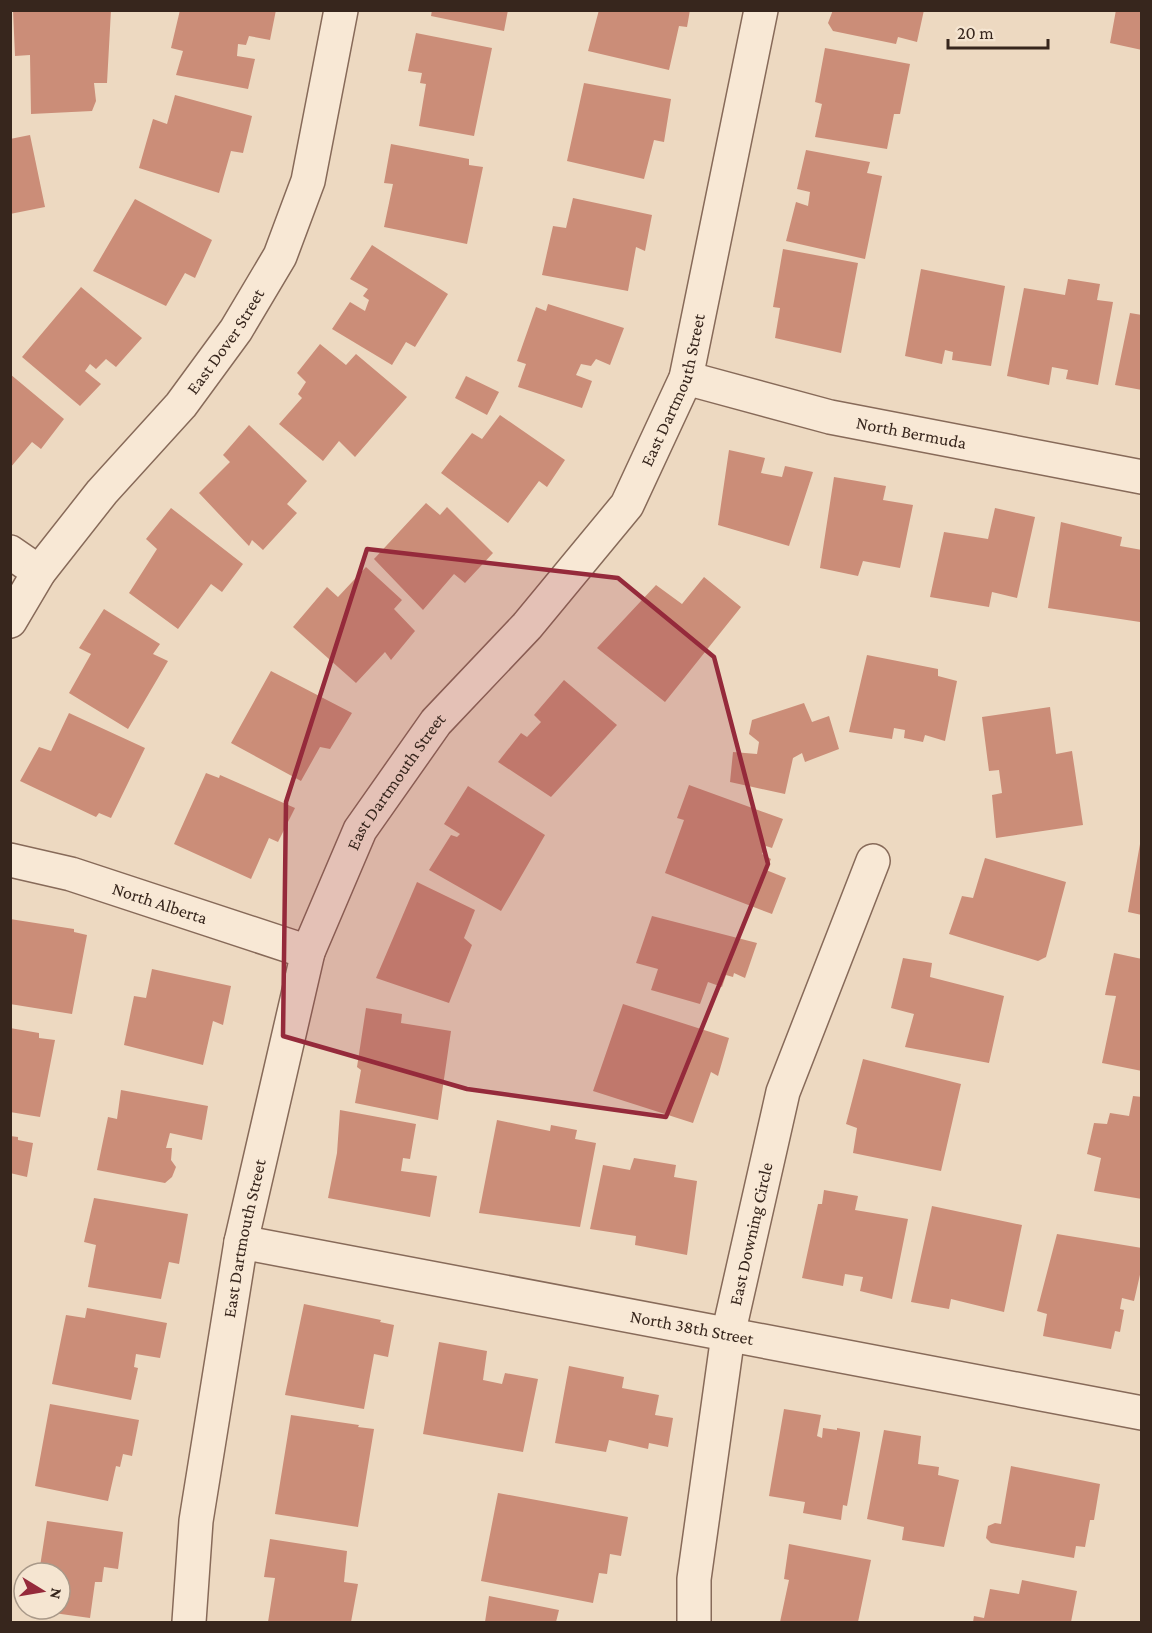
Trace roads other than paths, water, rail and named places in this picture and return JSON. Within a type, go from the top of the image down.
[{"type":"street","name":"East Dover Street","points":[[10,621],[39,572],[102,492],[182,405],[236,330],[280,256],[308,181],[341,10]]},
{"type":"street","name":"East Dartmouth Street","points":[[189,1623],[196,1521],[241,1242],[308,952],[360,830],[436,722],[526,626],[627,506],[686,378],[760,10]]},
{"type":"street","name":"North Bermuda","points":[[686,378],[830,417],[1142,477]]},
{"type":"street","points":[[10,552],[39,572]]},
{"type":"street","name":"North Alberta","points":[[10,860],[71,874],[308,952]]},
{"type":"street","name":"East Downing Circle","points":[[694,1623],[694,1579],[728,1335],[783,1092],[873,861]]},
{"type":"street","name":"North 38th Street","points":[[241,1242],[1142,1413]]}]
